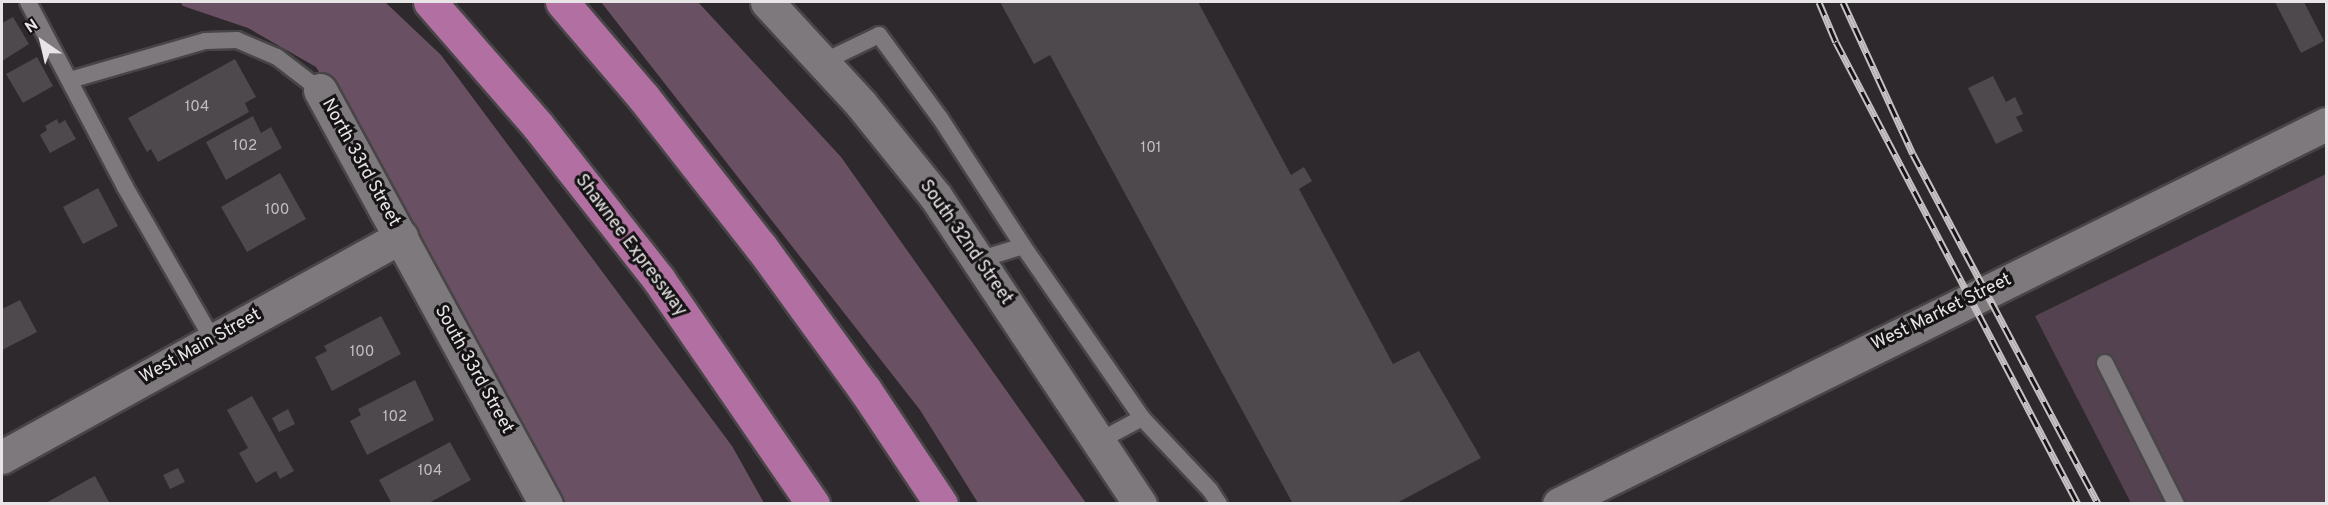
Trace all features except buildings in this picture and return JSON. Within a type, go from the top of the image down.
[{"type":"highway","name":"Shawnee Expressway","points":[[430,2],[538,126],[659,280],[813,504]]},
{"type":"highway","points":[[562,2],[644,98],[761,247],[865,390],[941,504]]},
{"type":"street","name":"South 32nd Street","points":[[767,2],[861,104],[936,197],[1140,504]]},
{"type":"street","name":"North 33rd Street","points":[[320,90],[401,237]]},
{"type":"street","name":"West Market Street","points":[[1559,504],[2326,124]]},
{"type":"street","name":"West Main Street","points":[[2,457],[401,237]]},
{"type":"street","name":"South 33rd Street","points":[[401,237],[546,504]]},
{"type":"lane","points":[[28,2],[125,187],[213,340]]},
{"type":"lane","points":[[823,62],[879,35],[940,118],[1023,246],[1142,418],[1219,504]]},
{"type":"lane","points":[[70,80],[152,54],[205,41],[237,39],[278,57],[320,90]]},
{"type":"lane","points":[[978,260],[1023,246]]},
{"type":"lane","points":[[2105,363],[2176,504]]},
{"type":"lane","points":[[1099,441],[1142,418]]},
{"type":"shaded area","points":[[180,2],[385,2],[441,55],[732,446],[764,503],[566,503],[316,67],[248,28],[183,6]]},
{"type":"shaded area","points":[[601,2],[698,2],[841,157],[1086,503],[978,503],[920,410]]},
{"type":"shaded area","points":[[2326,174],[2326,503],[2131,503],[2035,316]]},
{"type":"railway","points":[[1819,2],[1836,42],[2078,504]]},
{"type":"railway","points":[[1843,2],[1913,154],[2098,504]]}]
